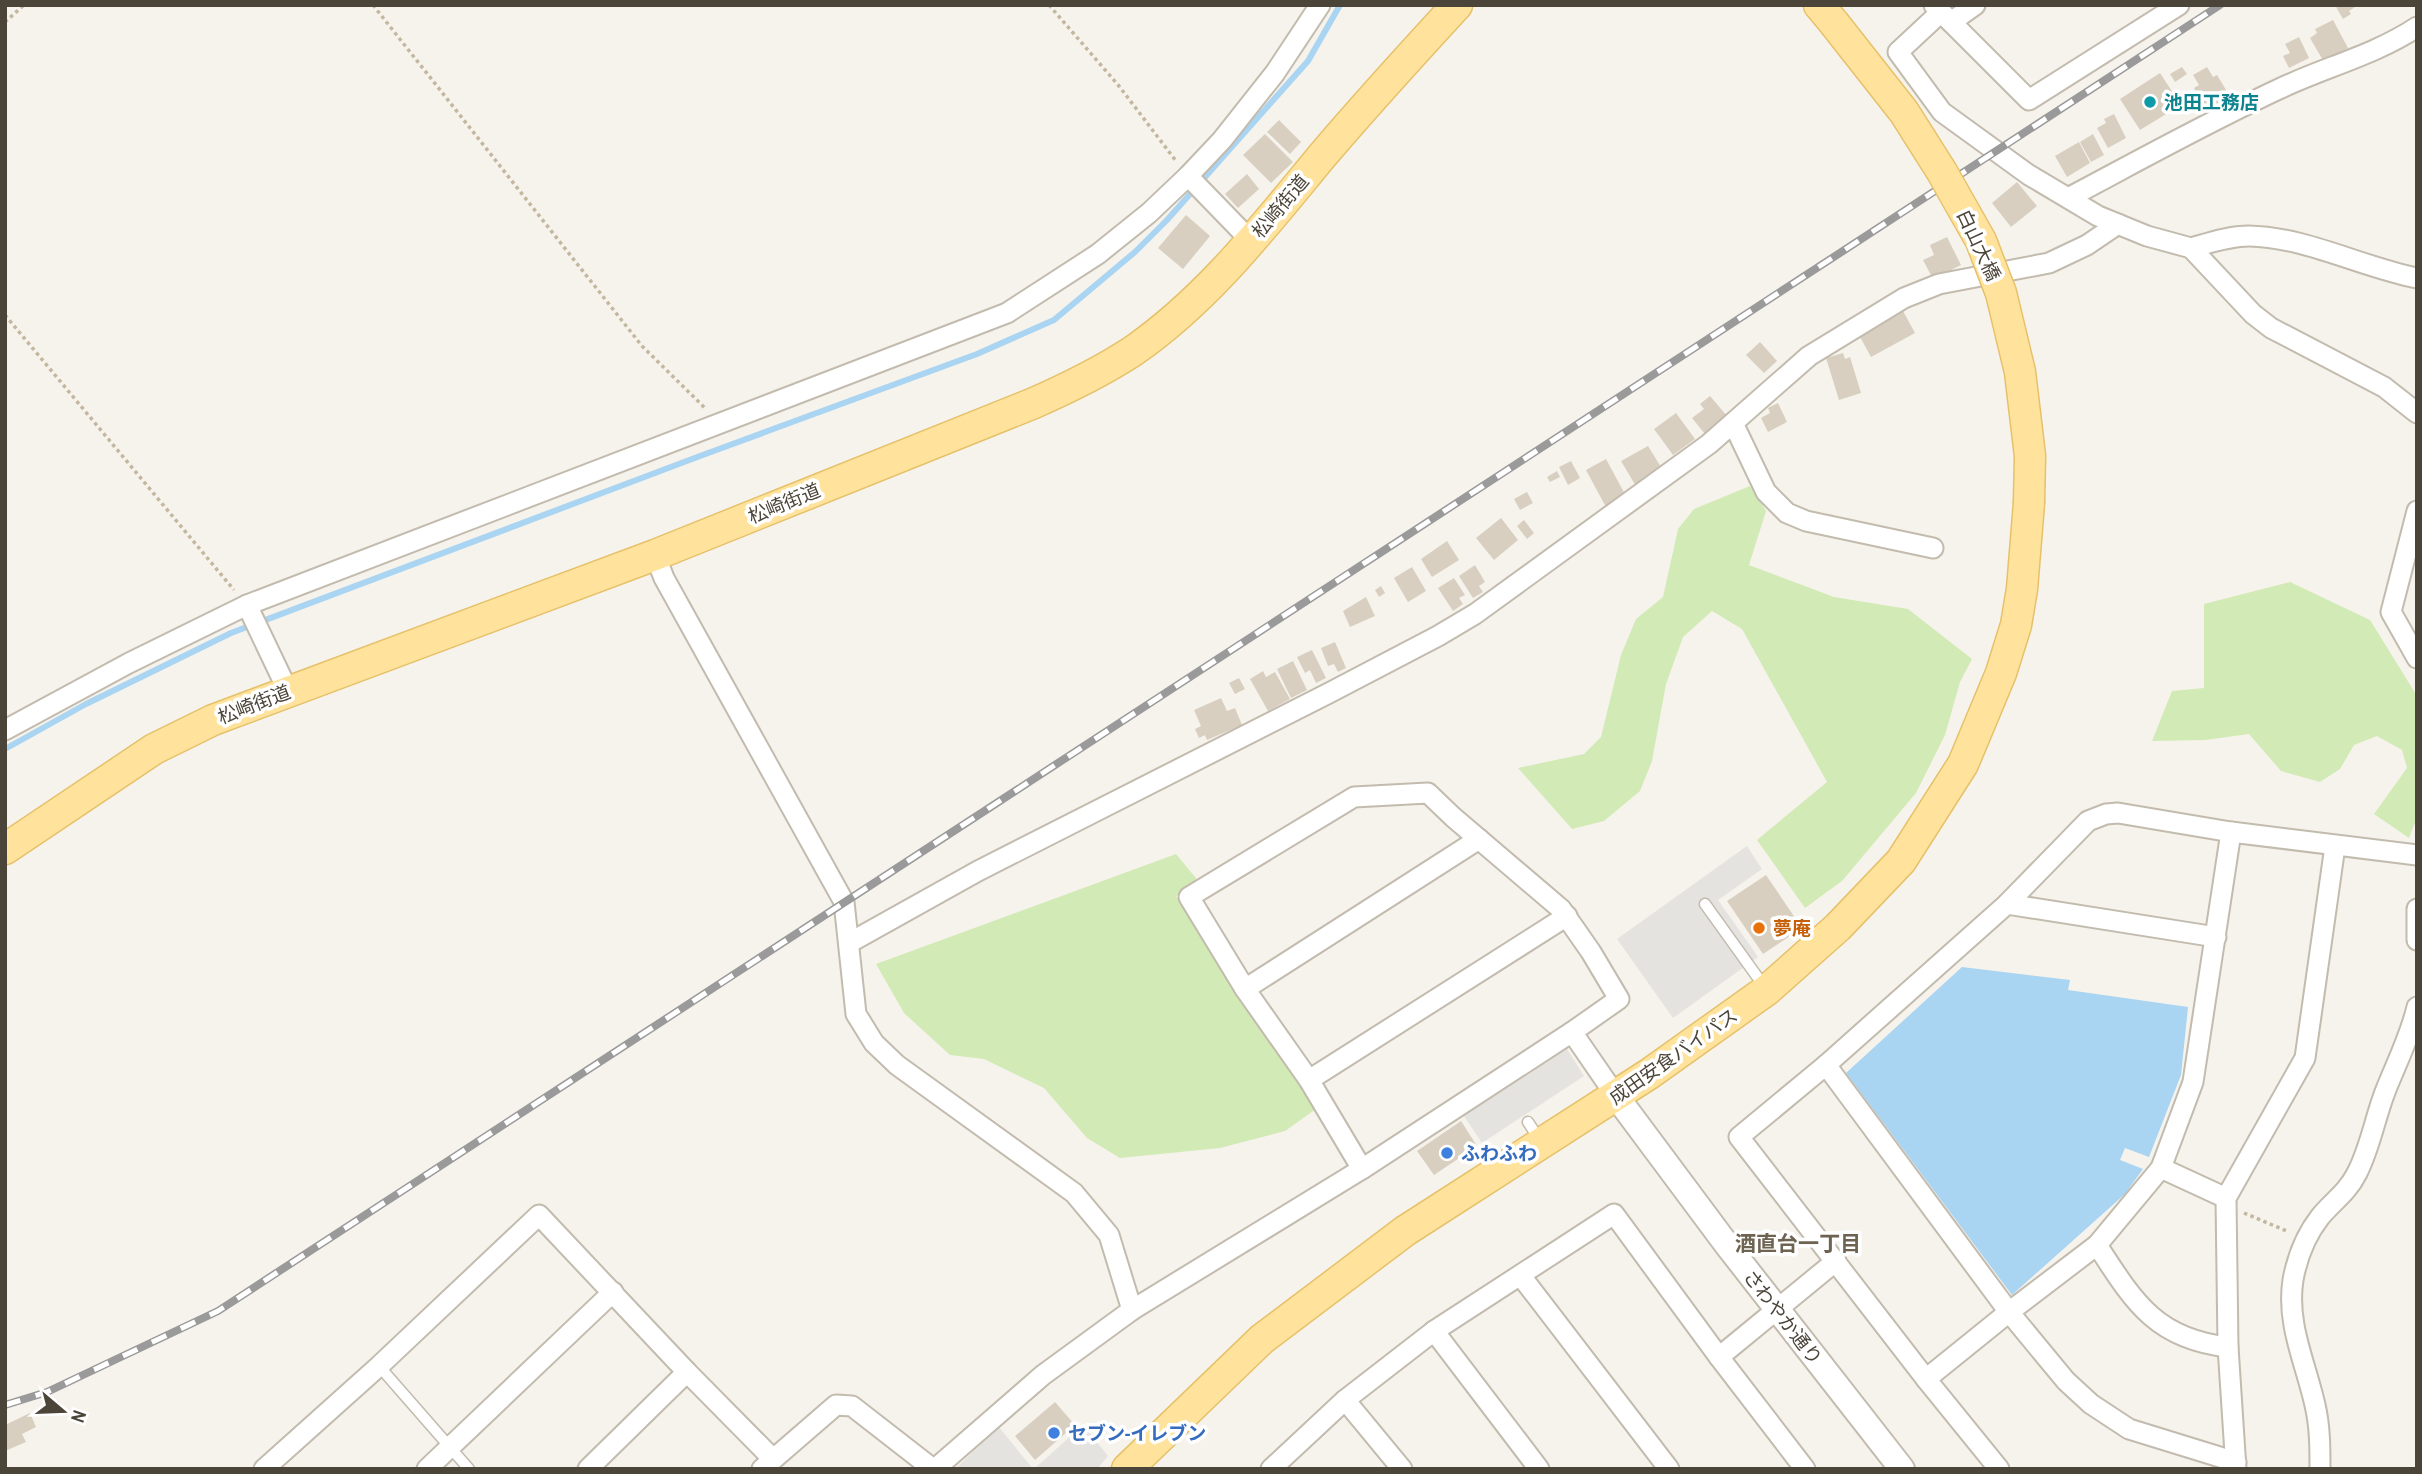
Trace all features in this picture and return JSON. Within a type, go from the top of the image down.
[{"type":"main road","name":"松崎街道","points":[[5,849],[154,749],[213,720],[655,555],[1087,379],[1133,350],[1175,318],[1222,274],[1379,89],[1457,5]]},
{"type":"main road","name":"白山大橋","points":[[1826,14],[1904,112],[1981,241],[2001,293],[2020,372],[2030,456],[2029,503]]},
{"type":"main road","name":"成田安食バイパス","points":[[1127,1469],[1262,1339],[1535,1133],[1616,1096],[1767,990],[1838,927],[1901,861],[1963,764],[2001,673],[2016,625],[2022,589],[2029,503]]},
{"type":"street","points":[[5,730],[129,663],[248,609],[1007,313],[1098,254],[1190,178],[1276,72],[1320,5]]},
{"type":"street","points":[[1975,5],[1942,13],[1898,52],[1942,112],[2029,175],[2098,216],[2191,248],[2253,314],[2271,328],[2384,387],[2417,413]]},
{"type":"street","points":[[1942,13],[2029,100],[2179,5]]},
{"type":"street","points":[[2068,198],[2281,88],[2401,38],[2417,27]]},
{"type":"street","points":[[1190,178],[1251,241]]},
{"type":"street","points":[[849,943],[978,871],[1438,636],[1475,614],[1709,444],[1809,356],[1904,298],[1939,284],[2049,263],[2087,245],[2118,225]]},
{"type":"street","points":[[2191,248],[2246,236],[2282,238],[2393,274],[2417,278]]},
{"type":"street","points":[[1733,423],[1766,492],[1787,513],[1806,521],[1934,548]]},
{"type":"street","points":[[2417,512],[2391,612],[2417,658]]},
{"type":"street","points":[[655,555],[664,578],[844,902],[856,1014],[874,1043],[897,1065],[1074,1193],[1109,1235],[1132,1310]]},
{"type":"street","points":[[248,609],[288,691]]},
{"type":"street","points":[[264,1469],[379,1366],[539,1215],[768,1464],[836,1405],[852,1406],[934,1469],[1043,1375],[1132,1310],[1362,1169],[1619,999],[1561,909],[1428,793],[1354,797],[1189,897],[1245,989],[1309,1080],[1362,1169]]},
{"type":"street","points":[[1998,1468],[1739,1137],[1826,1065],[2007,904],[2095,817],[2118,813],[2231,832],[2417,855]]},
{"type":"street","points":[[1926,1379],[2009,1311],[2097,1245],[2161,1168],[2193,1082],[2231,832]]},
{"type":"street","points":[[1245,989],[1479,839]]},
{"type":"street","points":[[1826,1065],[2009,1311],[2066,1381],[2091,1404],[2129,1429],[2236,1465],[2228,1347],[2226,1198],[2305,1058],[2335,846]]},
{"type":"street","points":[[2007,904],[2216,937]]},
{"type":"street","points":[[2417,909],[2417,940]]},
{"type":"street","points":[[1309,1080],[1567,916]]},
{"type":"street","points":[[2320,1469],[2320,1441],[2315,1405],[2294,1323],[2293,1281],[2303,1244],[2321,1216],[2339,1200],[2358,1172],[2385,1093],[2412,1028],[2417,1007]]},
{"type":"street","points":[[1572,1032],[1616,1096]]},
{"type":"street","name":"さわやか通り","points":[[1616,1096],[1902,1469]]},
{"type":"street","points":[[2161,1168],[2226,1198]]},
{"type":"street","points":[[1271,1469],[1345,1400],[1434,1331],[1614,1214],[1805,1469]]},
{"type":"street","points":[[2097,1245],[2147,1314],[2187,1339],[2228,1347]]},
{"type":"street","points":[[1719,1357],[1836,1261]]},
{"type":"street","points":[[1521,1276],[1669,1469]]},
{"type":"street","points":[[427,1469],[613,1293]]},
{"type":"street","points":[[1434,1331],[1539,1469]]},
{"type":"street","points":[[587,1469],[687,1373]]},
{"type":"street","points":[[1345,1400],[1402,1469]]},
{"type":"lane","points":[[1705,904],[1767,990]]},
{"type":"lane","points":[[379,1366],[468,1469]]},
{"type":"path","points":[[5,22],[24,5]]},
{"type":"path","points":[[373,5],[642,346],[721,425]]},
{"type":"path","points":[[1049,5],[1119,86],[1190,178]]},
{"type":"path","points":[[5,315],[248,609]]},
{"type":"path","points":[[2252,1216],[2296,1234]]},
{"type":"green space","points":[[1750,486],[1766,511],[1749,565],[1834,597],[1908,609],[1972,659],[1960,682],[1945,735],[1916,793],[1842,881],[1805,908],[1757,840],[1827,782],[1742,629],[1712,611],[1683,637],[1666,684],[1652,761],[1640,791],[1604,821],[1572,829],[1518,768],[1584,754],[1601,737],[1621,655],[1636,619],[1663,597],[1678,529],[1694,509]]},
{"type":"green space","points":[[2290,582],[2370,620],[2417,696],[2417,817],[2409,838],[2374,814],[2407,768],[2402,750],[2377,736],[2354,745],[2340,769],[2320,782],[2281,771],[2249,734],[2205,740],[2152,741],[2172,691],[2204,688],[2204,604]]},
{"type":"green space","points":[[1176,854],[1200,883],[1176,896],[1316,1109],[1285,1131],[1220,1148],[1120,1158],[1087,1138],[1044,1088],[984,1059],[950,1055],[904,1013],[876,964]]},
{"type":"shaded area","points":[[1747,846],[1762,869],[1718,900],[1758,957],[1673,1018],[1617,939]]},
{"type":"shaded area","points":[[1567,1049],[1584,1076],[1482,1143],[1464,1116]]},
{"type":"shaded area","points":[[1083,1425],[1108,1456],[1097,1469],[1034,1469]]},
{"type":"shaded area","points":[[999,1427],[1033,1469],[955,1469]]},
{"type":"water","points":[[1962,967],[2070,980],[2068,990],[2188,1007],[2181,1075],[2149,1157],[2125,1148],[2120,1160],[2143,1169],[2125,1194],[2012,1295],[1846,1073]]},
{"type":"building","points":[[2335,5],[2358,5],[2343,19]]},
{"type":"building","points":[[2333,20],[2348,48],[2324,62],[2310,38],[2317,33],[2315,29]]},
{"type":"building","points":[[2299,37],[2309,58],[2289,68],[2283,56],[2290,53],[2285,44]]},
{"type":"building","points":[[2182,67],[2187,74],[2175,82],[2170,74]]},
{"type":"building","points":[[2207,67],[2213,77],[2217,75],[2231,98],[2207,112],[2194,88],[2199,85],[2193,75]]},
{"type":"building","name":"池田工務店","points":[[2160,73],[2181,105],[2140,130],[2120,99]]},
{"type":"building","points":[[2114,114],[2126,138],[2108,148],[2097,128],[2106,123],[2104,119]]},
{"type":"building","points":[[1279,120],[1301,142],[1290,154],[1267,132]]},
{"type":"building","points":[[1265,134],[1293,162],[1271,183],[1243,155]]},
{"type":"building","points":[[2093,134],[2104,155],[2091,162],[2080,142]]},
{"type":"building","points":[[2079,142],[2090,163],[2067,177],[2055,156]]},
{"type":"building","points":[[1247,174],[1259,189],[1238,208],[1225,194]]},
{"type":"building","points":[[2017,182],[2037,206],[2011,227],[1992,203]]},
{"type":"building","points":[[1186,215],[1210,236],[1183,269],[1158,248]]},
{"type":"building","points":[[1947,237],[1961,265],[1933,279],[1923,260],[1934,255],[1930,245]]},
{"type":"building","points":[[1903,311],[1915,333],[1871,357],[1859,335]]},
{"type":"building","points":[[1760,342],[1777,361],[1764,373],[1746,355]]},
{"type":"building","points":[[1843,353],[1845,359],[1850,357],[1861,393],[1839,400],[1826,358]]},
{"type":"building","points":[[1710,396],[1727,416],[1705,434],[1692,418],[1704,409],[1700,404]]},
{"type":"building","points":[[1778,403],[1787,422],[1768,432],[1761,418],[1770,413],[1768,408]]},
{"type":"building","points":[[1676,413],[1695,439],[1673,455],[1654,429]]},
{"type":"building","points":[[1648,446],[1664,472],[1637,488],[1621,461]]},
{"type":"building","points":[[1606,459],[1627,498],[1607,509],[1586,470]]},
{"type":"building","points":[[1571,461],[1580,478],[1568,485],[1559,467]]},
{"type":"building","points":[[1557,471],[1560,477],[1550,482],[1547,477]]},
{"type":"building","points":[[1527,492],[1533,503],[1520,510],[1514,499]]},
{"type":"building","points":[[1501,518],[1518,540],[1494,560],[1476,538]]},
{"type":"building","points":[[1524,520],[1534,533],[1527,539],[1517,526]]},
{"type":"building","points":[[1447,541],[1459,560],[1432,577],[1421,559]]},
{"type":"building","points":[[1475,565],[1485,582],[1479,586],[1483,592],[1473,598],[1459,576]]},
{"type":"building","points":[[1412,567],[1426,591],[1408,602],[1394,578]]},
{"type":"building","points":[[1454,578],[1465,595],[1459,598],[1463,604],[1453,611],[1438,588]]},
{"type":"building","points":[[1381,586],[1385,593],[1379,597],[1375,590]]},
{"type":"building","points":[[1366,597],[1375,616],[1350,627],[1343,611]]},
{"type":"building","points":[[1335,642],[1346,668],[1338,672],[1334,664],[1328,666],[1321,648]]},
{"type":"building","points":[[1312,650],[1326,678],[1316,683],[1310,670],[1305,673],[1297,657]]},
{"type":"building","points":[[1293,661],[1307,690],[1291,698],[1277,669]]},
{"type":"building","points":[[1263,671],[1266,677],[1275,672],[1290,699],[1268,711],[1250,679]]},
{"type":"building","points":[[1239,678],[1245,689],[1235,694],[1229,683]]},
{"type":"building","points":[[1221,698],[1227,711],[1235,708],[1242,725],[1207,740],[1205,735],[1199,738],[1195,729],[1201,726],[1194,710]]},
{"type":"building","points":[[1766,875],[1802,928],[1763,954],[1727,901]]},
{"type":"building","points":[[1461,1121],[1477,1146],[1434,1175],[1417,1151]]},
{"type":"building","points":[[1055,1402],[1075,1425],[1035,1460],[1015,1436]]},
{"type":"building","points":[[30,1413],[36,1427],[22,1434],[26,1442],[5,1451],[5,1425]]},
{"type":"waterway","points":[[5,749],[86,704],[231,633],[977,354],[1054,320],[1135,252],[1167,220],[1308,61],[1340,5]]},
{"type":"railway","points":[[5,1405],[47,1392],[218,1311],[2220,5]]},
{"type":"place","name":"池田工務店","points":[[2150,102]]},
{"type":"place","name":"夢庵","points":[[1759,928]]},
{"type":"place","name":"ふわふわ","points":[[1447,1153]]},
{"type":"place","name":"セブン-イレブン","points":[[1054,1433]]},
{"type":"district","name":"酒直台一丁目","points":[[1798,1243]]}]
